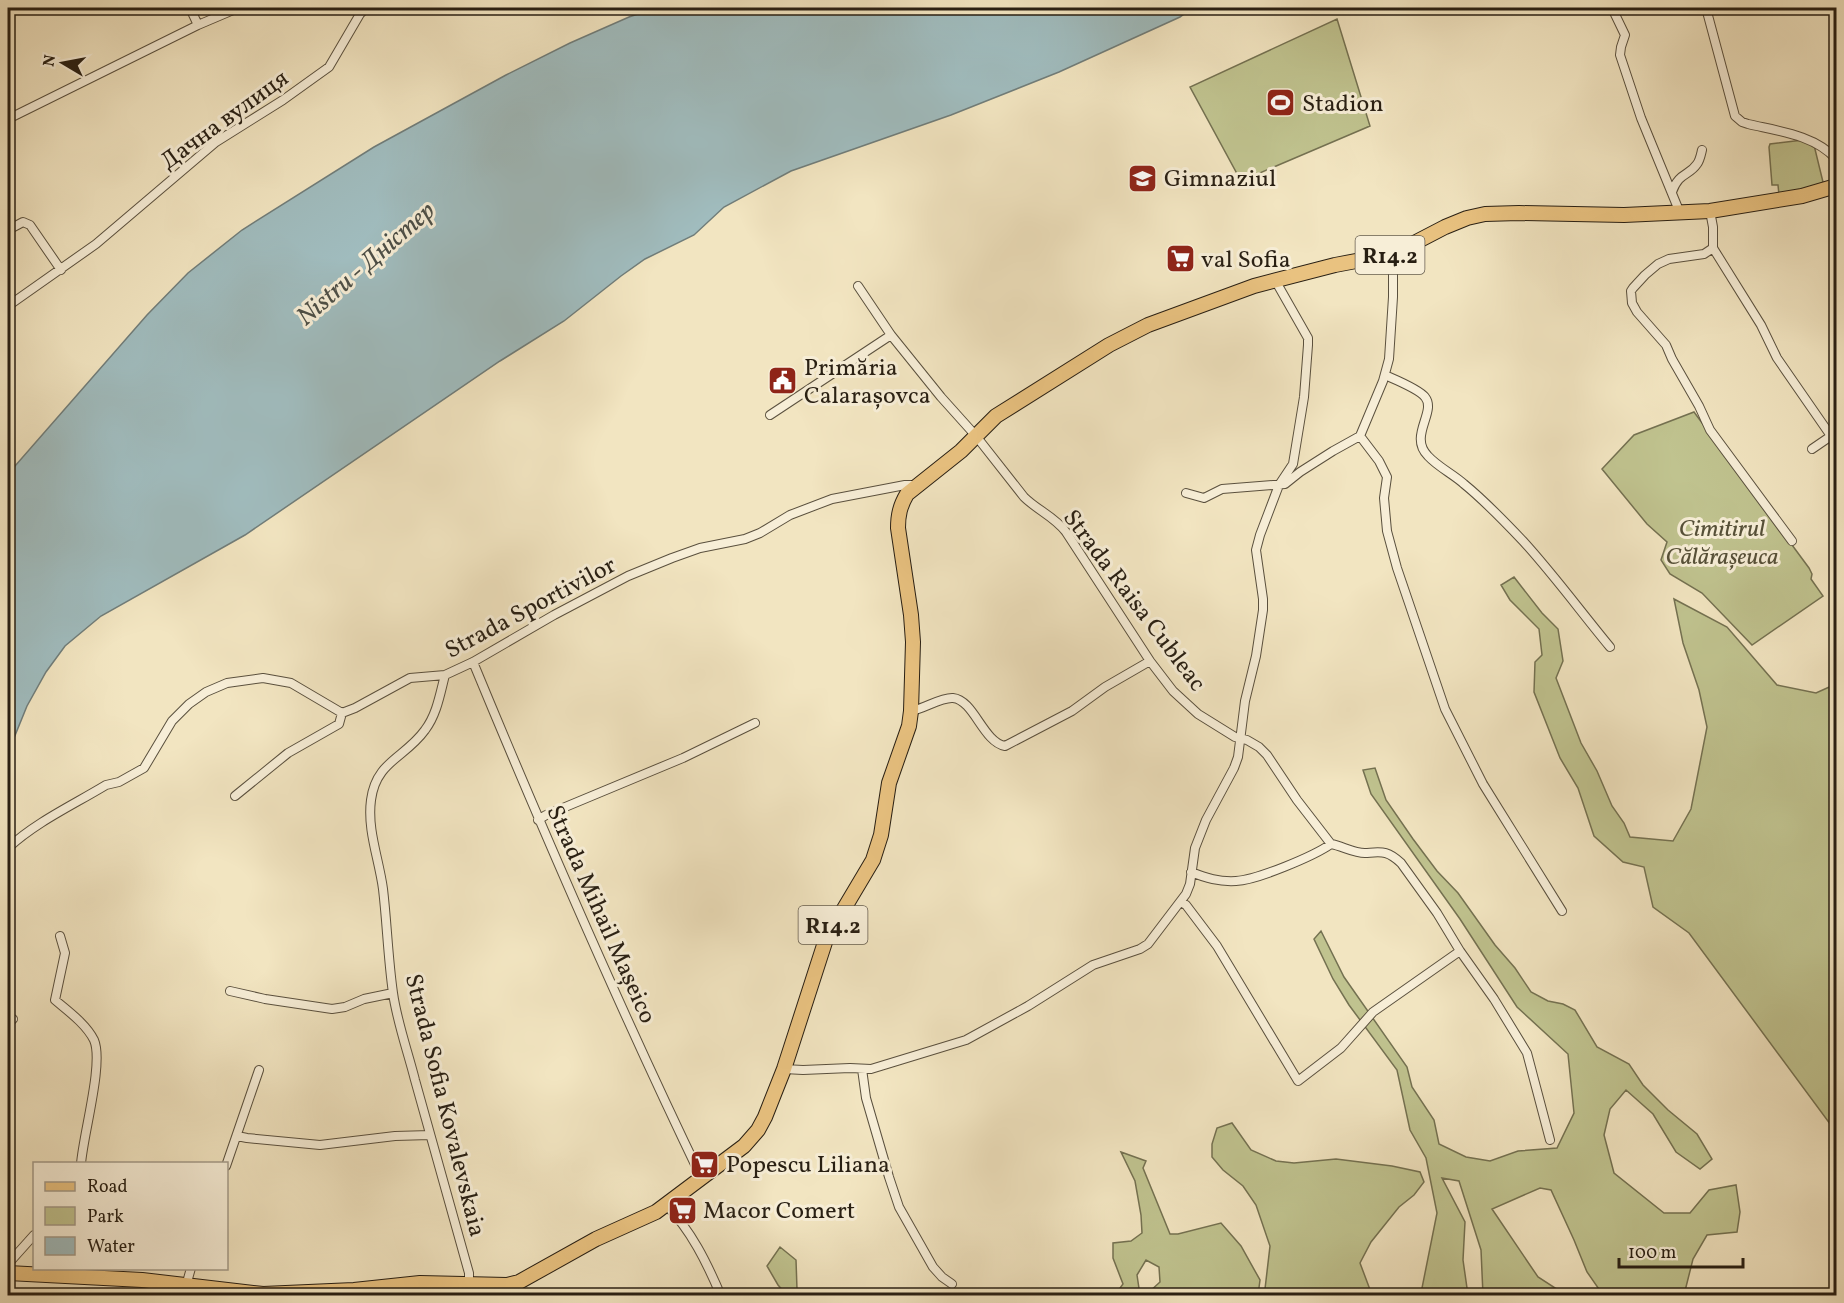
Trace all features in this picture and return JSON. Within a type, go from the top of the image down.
[{"type":"main road","name":"R14.2","points":[[8,1273],[142,1280],[182,1288],[279,1294],[354,1290],[420,1283],[477,1288],[519,1282],[596,1239],[648,1216],[702,1179],[744,1146],[758,1130],[765,1117],[784,1069],[826,939],[875,855],[889,783],[905,739],[911,711],[913,642],[898,515],[907,494],[961,451],[996,416],[1127,335],[1148,326],[1275,280],[1393,254],[1467,218],[1485,214],[1519,213],[1624,215],[1710,211],[1802,196],[1836,186]]},
{"type":"street","points":[[190,8],[198,25]]},
{"type":"street","points":[[8,118],[198,25],[238,8]]},
{"type":"street","name":"Дачна вулиця","points":[[8,306],[96,244],[216,142],[283,100],[329,67],[360,14],[366,8]]},
{"type":"street","points":[[1612,8],[1625,35],[1620,55],[1648,135],[1680,213]]},
{"type":"street","points":[[1706,8],[1735,116],[1748,124],[1816,142],[1832,153],[1836,159]]},
{"type":"street","points":[[1672,192],[1681,176],[1697,165],[1702,150]]},
{"type":"street","points":[[1710,211],[1713,248],[1761,325],[1777,358],[1831,436],[1812,449]]},
{"type":"street","points":[[8,230],[23,222],[30,225],[61,270]]},
{"type":"street","points":[[1713,248],[1704,254],[1669,259],[1658,264],[1633,288],[1632,303],[1666,345],[1710,430],[1792,541]]},
{"type":"street","points":[[1185,493],[1204,498],[1222,489],[1285,484],[1333,451],[1360,436],[1385,375],[1390,349],[1393,254]]},
{"type":"street","points":[[784,1069],[872,1069],[966,1040],[1028,1006],[1093,965],[1149,944],[1181,902],[1190,884],[1199,839],[1206,820],[1237,762],[1245,701],[1258,645],[1263,610],[1256,550],[1280,485],[1293,464],[1304,398],[1308,345],[1306,334],[1275,280]]},
{"type":"street","name":"Strada Raisa Cubleac","points":[[858,286],[891,335],[1024,497],[1062,527],[1150,661],[1173,691],[1198,714],[1235,737],[1253,742],[1267,755],[1296,800],[1331,844]]},
{"type":"street","points":[[770,415],[891,335]]},
{"type":"street","points":[[1385,375],[1424,395],[1428,402],[1421,438],[1422,449],[1429,458],[1464,483],[1523,542],[1610,647]]},
{"type":"street","points":[[1360,436],[1379,461],[1387,477],[1384,498],[1387,531],[1397,568],[1445,709],[1483,784],[1562,911]]},
{"type":"street","name":"Strada Sportivilor","points":[[342,713],[410,678],[445,675],[473,662],[618,581],[672,558],[700,548],[745,539],[790,515],[832,499],[919,484]]},
{"type":"street","points":[[911,711],[921,710],[952,698],[961,702],[975,716],[993,740],[1005,746],[1072,711],[1105,687],[1150,661]]},
{"type":"street","name":"Strada Mihail Mașeico","points":[[473,662],[538,820],[660,1093],[702,1179]]},
{"type":"street","name":"Strada Sofia Kovalevskaia","points":[[445,675],[432,720],[411,746],[388,763],[375,782],[371,799],[370,824],[380,865],[393,993],[469,1273],[477,1288]]},
{"type":"street","points":[[8,848],[23,834],[106,785],[119,782],[144,768],[172,721],[189,704],[206,692],[227,684],[263,678],[291,683],[342,713],[339,724],[288,753],[235,796]]},
{"type":"street","points":[[538,820],[683,758],[755,723]]},
{"type":"street","points":[[1191,872],[1214,880],[1239,881],[1301,860],[1320,852],[1331,844],[1364,853],[1380,851],[1394,856],[1437,913],[1527,1053],[1550,1140]]},
{"type":"street","points":[[1181,902],[1186,905],[1217,946],[1298,1081],[1341,1048],[1373,1012],[1460,951]]},
{"type":"street","points":[[60,936],[64,952],[55,1000],[94,1039],[97,1053],[81,1162]]},
{"type":"street","points":[[230,991],[332,1009],[393,993]]},
{"type":"street","points":[[862,1069],[866,1098],[899,1207],[933,1267],[952,1284]]},
{"type":"street","points":[[227,1162],[259,1070]]},
{"type":"street","points":[[237,1136],[320,1145],[395,1136],[430,1135]]},
{"type":"street","points":[[666,1205],[679,1219],[693,1241],[721,1296]]},
{"type":"street","points":[[8,1264],[33,1236]]},
{"type":"street","points":[[182,1288],[191,1270]]},
{"type":"green space","name":"Stadion","points":[[1337,19],[1370,126],[1241,181],[1190,87]]},
{"type":"green space","points":[[1803,140],[1814,145],[1823,184],[1779,195],[1778,185],[1772,185],[1770,144]]},
{"type":"green space","name":"Cimitirul Călărașeuca","points":[[1694,412],[1809,568],[1812,574],[1811,579],[1823,596],[1752,645],[1702,593],[1670,574],[1661,560],[1667,542],[1647,524],[1602,469],[1634,435]]},
{"type":"green space","points":[[1514,577],[1542,613],[1558,629],[1563,661],[1556,678],[1581,743],[1630,837],[1673,841],[1691,809],[1707,727],[1699,690],[1683,643],[1674,599],[1727,627],[1777,685],[1816,693],[1836,684],[1836,1132],[1689,933],[1653,907],[1644,867],[1623,862],[1594,836],[1578,788],[1560,758],[1534,692],[1535,662],[1542,655],[1539,629],[1510,600],[1501,585]]},
{"type":"green space","points":[[1375,768],[1386,800],[1413,839],[1437,871],[1458,893],[1531,992],[1548,1001],[1563,1004],[1575,1010],[1597,1047],[1629,1064],[1643,1085],[1697,1134],[1712,1159],[1700,1169],[1676,1152],[1653,1114],[1626,1090],[1610,1109],[1604,1135],[1614,1173],[1664,1213],[1690,1213],[1709,1190],[1736,1185],[1740,1212],[1737,1232],[1707,1235],[1693,1259],[1684,1295],[1603,1295],[1587,1272],[1551,1190],[1540,1188],[1492,1209],[1538,1277],[1566,1295],[1483,1295],[1481,1250],[1459,1181],[1442,1178],[1465,1222],[1463,1260],[1468,1295],[1423,1295],[1422,1288],[1437,1213],[1426,1158],[1410,1130],[1397,1070],[1349,1005],[1333,979],[1314,939],[1321,931],[1344,977],[1407,1067],[1412,1087],[1434,1120],[1439,1144],[1466,1157],[1490,1161],[1518,1151],[1557,1148],[1574,1113],[1568,1054],[1517,1007],[1460,919],[1371,794],[1363,770]]},
{"type":"green space","points":[[1232,1123],[1251,1150],[1276,1161],[1294,1163],[1336,1159],[1420,1172],[1424,1182],[1414,1195],[1399,1207],[1371,1242],[1360,1263],[1372,1295],[1267,1295],[1265,1289],[1270,1246],[1256,1205],[1243,1186],[1223,1170],[1212,1157],[1212,1144],[1217,1128]]},
{"type":"green space","points":[[1121,1152],[1146,1161],[1143,1168],[1170,1234],[1221,1223],[1241,1246],[1260,1280],[1258,1295],[1151,1295],[1149,1292],[1160,1282],[1159,1267],[1146,1260],[1137,1275],[1140,1295],[1115,1295],[1123,1284],[1113,1258],[1113,1243],[1131,1241],[1142,1233],[1135,1181]]},
{"type":"green space","points":[[780,1247],[796,1260],[797,1289],[800,1295],[787,1295],[767,1266]]},
{"type":"water","name":"Nistru - Дністер","points":[[656,8],[1192,8],[1180,17],[1059,72],[951,115],[791,171],[724,207],[694,235],[645,259],[564,321],[500,361],[245,535],[101,616],[65,646],[46,672],[27,706],[14,738],[8,781],[8,474],[147,315],[188,273],[242,230],[374,147],[506,75],[570,43],[629,17]]},
{"type":"place","name":"Stadion","points":[[1281,103]]},
{"type":"place","name":"Gimnaziul","points":[[1143,178]]},
{"type":"place","name":"val Sofia","points":[[1180,259]]},
{"type":"place","name":"Primăria Calarașovca","points":[[783,381]]},
{"type":"place","name":"Popescu Liliana","points":[[705,1164]]},
{"type":"place","name":"Macor Comert","points":[[682,1210]]}]
